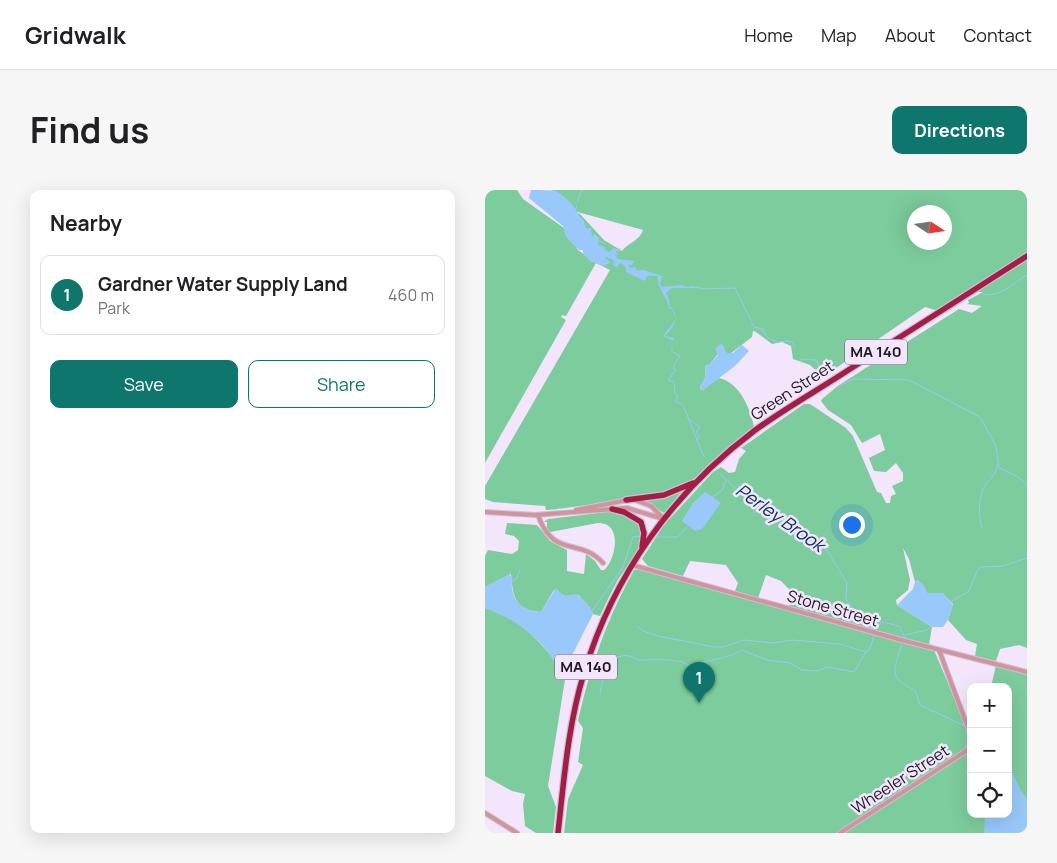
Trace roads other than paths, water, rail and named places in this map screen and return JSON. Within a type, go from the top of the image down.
[{"type":"highway","name":"Green Street","points":[[664,519],[699,480],[731,450],[767,422],[1027,256]]},
{"type":"highway","points":[[626,500],[667,494],[699,480]]},
{"type":"highway","points":[[612,509],[630,514],[642,524],[644,533],[641,551]]},
{"type":"highway","name":"MA 140","points":[[558,833],[567,750],[580,685],[602,622],[632,564],[664,519]]},
{"type":"street","points":[[551,514],[626,500],[646,504],[664,519]]},
{"type":"street","points":[[485,512],[537,515],[634,509],[664,519]]},
{"type":"street","points":[[537,515],[543,530],[551,539],[593,555],[603,563]]},
{"type":"street","name":"Stone Street","points":[[632,564],[939,650],[1027,672]]},
{"type":"street","points":[[939,650],[968,728]]},
{"type":"street","name":"Wheeler Street","points":[[840,833],[967,750]]},
{"type":"street","points":[[485,814],[517,833]]},
{"type":"water","points":[[531,190],[556,191],[562,195],[573,205],[579,216],[583,219],[586,228],[591,228],[592,237],[594,234],[599,238],[598,245],[605,247],[605,250],[609,252],[614,248],[618,255],[614,254],[618,259],[634,261],[632,265],[628,265],[631,268],[636,267],[636,270],[644,270],[662,276],[661,282],[659,282],[662,287],[680,285],[697,288],[672,288],[666,293],[670,302],[669,306],[673,309],[675,317],[672,309],[669,308],[660,288],[658,280],[658,276],[647,276],[645,281],[626,272],[625,266],[620,263],[616,268],[613,264],[614,261],[607,257],[605,259],[611,262],[604,266],[590,261],[583,253],[583,250],[579,250],[566,237],[563,226],[529,198]]},
{"type":"water","points":[[675,320],[665,336],[674,338],[673,341],[663,336]]},
{"type":"water","points":[[720,344],[723,345],[726,353],[733,353],[742,345],[749,351],[735,366],[702,391],[700,386],[705,377],[705,366],[709,365],[718,355],[716,349]]},
{"type":"water","points":[[705,492],[721,503],[702,529],[695,531],[682,521],[693,503]]},
{"type":"water","points":[[509,574],[512,577],[514,597],[517,602],[527,609],[541,612],[556,588],[564,596],[577,594],[591,608],[593,614],[565,669],[556,663],[538,640],[524,629],[510,619],[485,608],[485,587]]},
{"type":"water","points":[[918,580],[924,585],[927,593],[942,593],[953,605],[948,620],[943,627],[932,627],[897,605],[913,589],[915,582]]},
{"type":"water","points":[[1012,772],[1027,799],[1027,833],[984,833],[985,818],[1012,818]]},
{"type":"waterway","points":[[577,202],[582,190]]},
{"type":"waterway","points":[[599,241],[606,244]]},
{"type":"waterway","points":[[614,249],[620,249]]},
{"type":"waterway","points":[[614,250],[620,251]]},
{"type":"waterway","points":[[983,294],[989,295],[1000,292],[1027,275]]},
{"type":"waterway","points":[[696,287],[703,289],[735,288],[754,327],[763,329],[767,337],[776,342],[791,341],[795,347]]},
{"type":"waterway","points":[[761,330],[766,335]]},
{"type":"waterway","name":"Perley Brook","points":[[673,352],[680,356],[674,365],[675,371],[668,380],[674,382],[675,393],[678,397],[675,401],[683,405],[704,457]]},
{"type":"waterway","points":[[801,359],[817,360],[820,372],[828,375]]},
{"type":"waterway","points":[[839,386],[853,379],[909,380],[980,417],[996,446],[999,468],[1017,476],[1027,485]]},
{"type":"waterway","points":[[688,419],[700,427],[696,432],[699,436],[697,441]]},
{"type":"waterway","points":[[982,528],[979,511],[981,494],[995,472],[997,464]]},
{"type":"waterway","name":"Perley Brook","points":[[720,474],[745,497],[767,507],[805,540],[819,543],[826,549],[847,583],[846,600],[856,611],[857,618],[868,628],[876,627],[882,622],[899,626],[905,638]]},
{"type":"waterway","points":[[712,497],[722,490],[726,480]]},
{"type":"waterway","points":[[738,487],[744,486]]},
{"type":"waterway","points":[[755,504],[755,513]]},
{"type":"waterway","points":[[763,523],[769,523],[777,517]]},
{"type":"waterway","points":[[656,537],[678,537],[687,527]]},
{"type":"waterway","points":[[592,611],[623,567],[633,537],[641,536]]},
{"type":"waterway","points":[[950,602],[969,591],[977,571],[981,567],[1003,566],[1027,558]]},
{"type":"waterway","points":[[511,582],[517,578],[520,570]]},
{"type":"waterway","points":[[905,635],[927,630],[932,625]]},
{"type":"waterway","points":[[637,626],[643,631],[658,636],[714,647],[723,647],[744,640],[773,643],[792,640],[840,644],[866,652],[870,649],[874,635]]},
{"type":"waterway","name":"Perley Brook","points":[[902,645],[895,667],[896,677],[906,686],[915,690],[920,705],[963,725]]},
{"type":"waterway","points":[[600,695],[607,668],[615,658],[622,656],[630,656],[639,660],[680,661],[692,667],[730,656],[742,650],[767,660],[790,663],[802,670],[817,671],[828,667],[854,672],[866,652]]},
{"type":"place","name":"Gardner Water Supply Land","points":[[699,703]]}]
